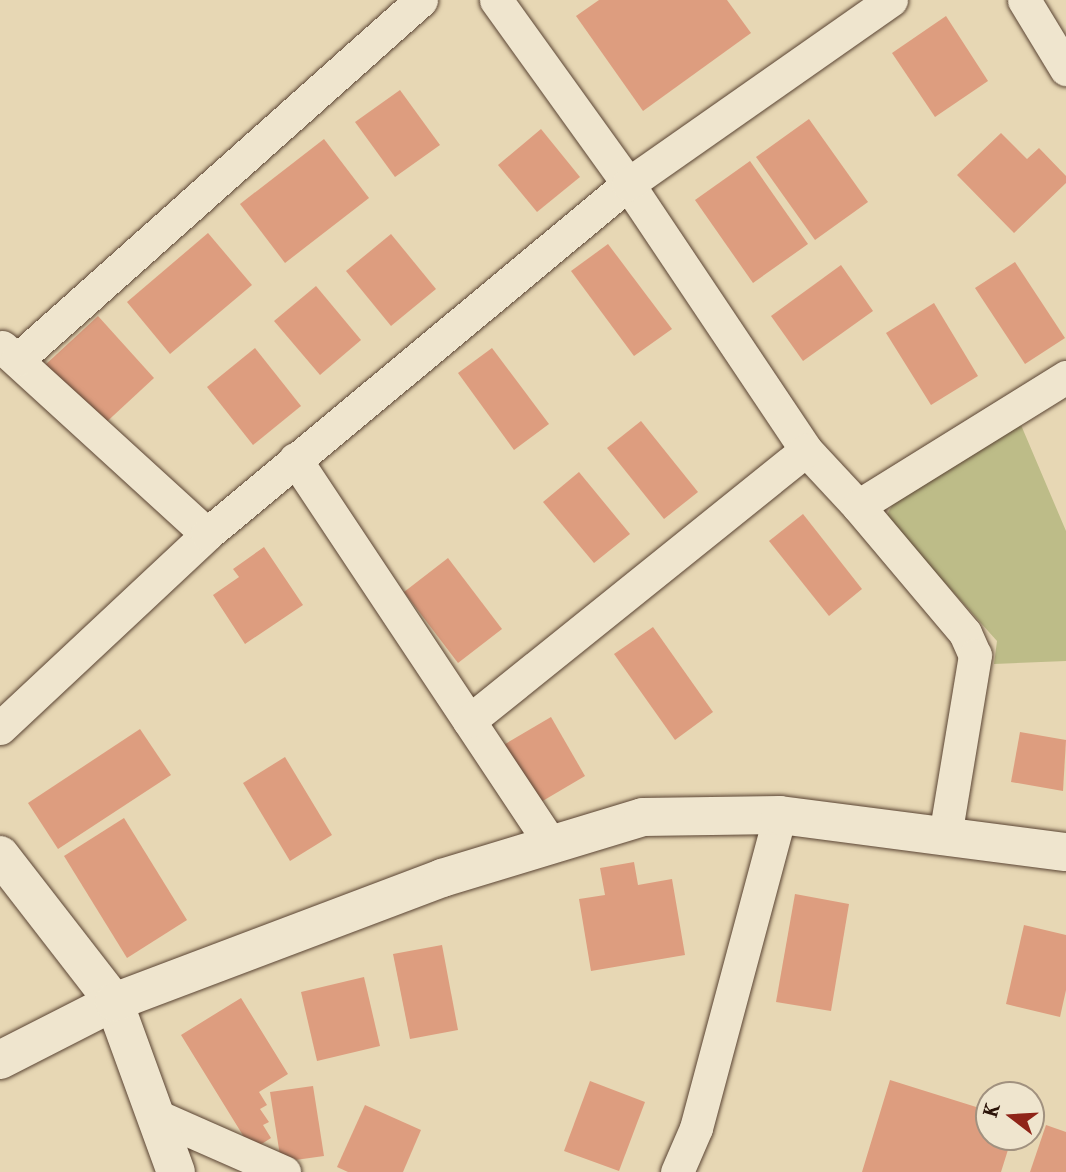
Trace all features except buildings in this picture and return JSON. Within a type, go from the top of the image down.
[{"type":"street","points":[[207,534],[8,353],[421,0]]},
{"type":"street","points":[[496,0],[628,184],[806,450],[858,506],[965,632],[975,655],[945,837]]},
{"type":"street","points":[[0,728],[207,534],[628,184],[891,0]]},
{"type":"street","points":[[1024,0],[1066,69]]},
{"type":"street","points":[[858,506],[1066,377]]},
{"type":"street","points":[[469,720],[806,450]]},
{"type":"street","points":[[295,459],[550,843]]},
{"type":"street","points":[[677,1172],[696,1128],[780,815]]},
{"type":"street","points":[[0,1060],[114,1002],[442,878],[550,843],[643,817],[780,815],[1066,852]]},
{"type":"street","points":[[0,855],[114,1002],[176,1172]]},
{"type":"street","points":[[157,1116],[284,1172]]},
{"type":"shaded area","points":[[1021,425],[1066,531],[1066,661],[994,664],[997,641],[886,517],[895,499]]}]
